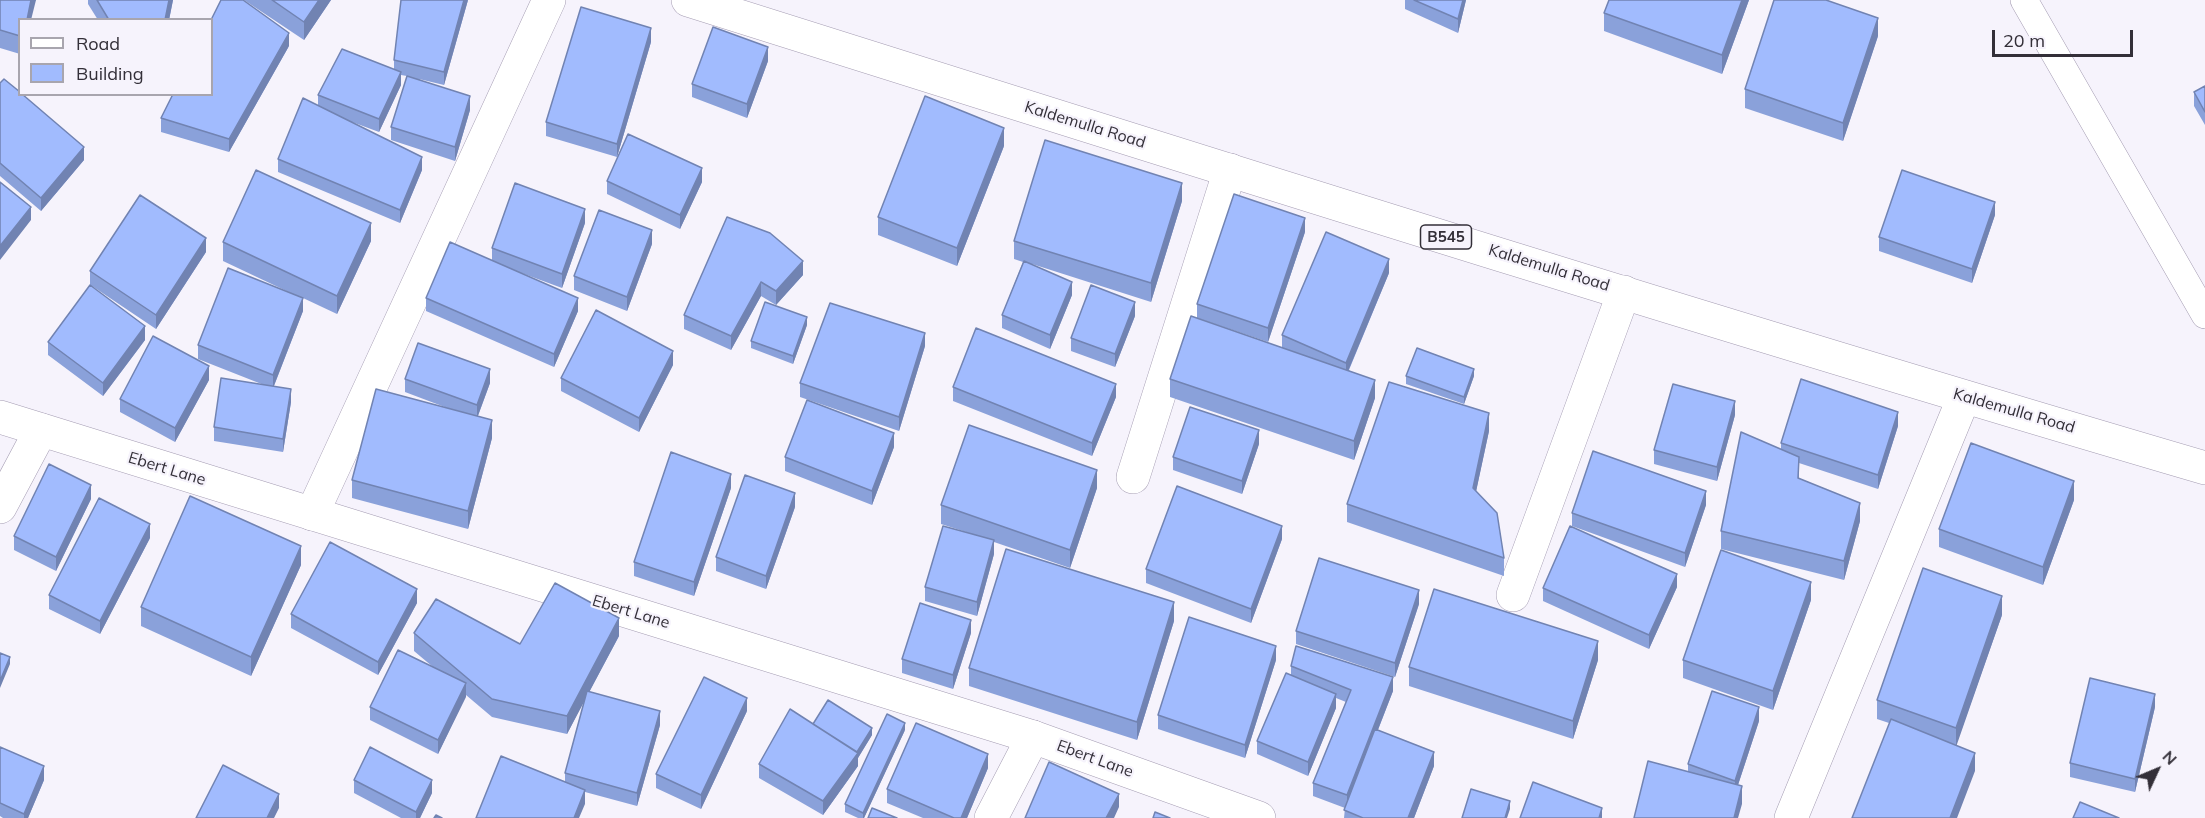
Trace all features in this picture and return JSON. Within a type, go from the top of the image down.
[{"type":"street","points":[[312,513],[549,0]]},
{"type":"street","name":"Kaldemulla Road","points":[[688,0],[1964,397],[2205,468]]},
{"type":"street","points":[[1133,477],[1230,170]]},
{"type":"street","points":[[1513,595],[1624,292]]},
{"type":"street","points":[[1791,818],[1964,397]]},
{"type":"street","name":"Ebert Lane","points":[[0,417],[1033,737],[1259,818]]},
{"type":"street","points":[[0,507],[41,430]]},
{"type":"street","points":[[992,818],[1033,737]]},
{"type":"lane","points":[[2024,0],[2205,315]]},
{"type":"building","points":[[0,0],[31,0],[27,18],[18,18],[18,35],[0,30]]},
{"type":"building","points":[[97,0],[169,0],[165,18],[108,18]]},
{"type":"building","points":[[221,0],[243,0],[289,33],[229,139],[161,118],[172,96],[213,96],[212,18]]},
{"type":"building","points":[[272,0],[319,0],[304,22]]},
{"type":"building","points":[[401,0],[464,0],[444,72],[394,60]]},
{"type":"building","points":[[1414,0],[1463,0],[1458,19]]},
{"type":"building","points":[[1609,0],[1742,0],[1722,55],[1604,13]]},
{"type":"building","points":[[1774,0],[1826,0],[1878,18],[1843,123],[1745,89]]},
{"type":"building","points":[[581,7],[651,28],[617,144],[546,122]]},
{"type":"building","points":[[713,27],[768,47],[747,104],[692,84]]},
{"type":"building","points":[[342,49],[401,72],[379,119],[318,95]]},
{"type":"building","points":[[407,76],[470,96],[455,147],[391,127]]},
{"type":"building","points":[[4,79],[18,90],[18,96],[24,96],[84,147],[41,198],[0,163],[0,83]]},
{"type":"building","points":[[2205,86],[2205,112],[2194,92]]},
{"type":"building","points":[[925,96],[1004,128],[957,248],[878,217]]},
{"type":"building","points":[[303,98],[422,157],[400,210],[278,159]]},
{"type":"building","points":[[628,134],[702,168],[680,215],[607,181]]},
{"type":"building","points":[[1045,140],[1182,183],[1151,283],[1014,241]]},
{"type":"building","points":[[256,170],[371,223],[337,296],[223,242]]},
{"type":"building","points":[[1902,170],[1995,202],[1972,269],[1879,237]]},
{"type":"building","points":[[0,182],[31,207],[0,246]]},
{"type":"building","points":[[515,183],[585,209],[562,274],[492,248]]},
{"type":"building","points":[[1234,194],[1305,218],[1268,328],[1197,304]]},
{"type":"building","points":[[140,195],[206,238],[156,315],[90,271]]},
{"type":"building","points":[[599,210],[652,230],[627,297],[574,276]]},
{"type":"building","points":[[727,217],[770,233],[803,261],[776,291],[761,282],[731,336],[684,315]]},
{"type":"building","points":[[1326,232],[1389,259],[1346,363],[1282,335]]},
{"type":"building","points":[[450,242],[578,298],[554,354],[426,298]]},
{"type":"building","points":[[1024,261],[1072,282],[1050,335],[1002,315]]},
{"type":"building","points":[[228,268],[303,298],[273,375],[198,345]]},
{"type":"building","points":[[90,285],[145,326],[103,383],[48,342]]},
{"type":"building","points":[[1091,285],[1135,302],[1115,354],[1071,338]]},
{"type":"building","points":[[765,302],[807,317],[793,356],[751,341]]},
{"type":"building","points":[[830,303],[925,333],[899,417],[800,383]]},
{"type":"building","points":[[596,310],[673,351],[639,418],[561,378]]},
{"type":"building","points":[[1191,316],[1375,380],[1354,441],[1170,379]]},
{"type":"building","points":[[976,328],[1116,384],[1092,443],[953,387]]},
{"type":"building","points":[[153,336],[209,366],[175,428],[120,399]]},
{"type":"building","points":[[418,343],[490,369],[477,405],[405,379]]},
{"type":"building","points":[[1417,348],[1474,369],[1464,397],[1406,376]]},
{"type":"building","points":[[221,378],[291,389],[283,439],[214,427]]},
{"type":"building","points":[[1801,379],[1898,412],[1878,475],[1781,443]]},
{"type":"building","points":[[1389,382],[1489,413],[1473,488],[1497,513],[1504,558],[1347,504]]},
{"type":"building","points":[[1673,384],[1735,401],[1717,467],[1654,450]]},
{"type":"building","points":[[376,389],[492,420],[468,511],[352,480]]},
{"type":"building","points":[[807,400],[894,433],[872,491],[785,457]]},
{"type":"building","points":[[1190,407],[1259,430],[1242,481],[1173,457]]},
{"type":"building","points":[[969,425],[1097,470],[1070,550],[941,505]]},
{"type":"building","points":[[1741,432],[1799,457],[1798,478],[1860,503],[1844,561],[1721,531]]},
{"type":"building","points":[[1971,443],[2074,481],[2043,567],[1939,529]]},
{"type":"building","points":[[1593,451],[1706,491],[1685,553],[1572,513]]},
{"type":"building","points":[[671,452],[731,474],[694,582],[634,562]]},
{"type":"building","points":[[49,464],[91,485],[56,557],[14,536]]},
{"type":"building","points":[[745,475],[795,493],[766,576],[716,557]]},
{"type":"building","points":[[1177,486],[1282,526],[1251,609],[1146,569]]},
{"type":"building","points":[[190,496],[301,546],[251,657],[141,607]]},
{"type":"building","points":[[99,498],[150,524],[100,621],[49,595]]},
{"type":"building","points":[[943,526],[994,540],[977,602],[925,587]]},
{"type":"building","points":[[1570,526],[1677,574],[1649,635],[1543,588]]},
{"type":"building","points":[[330,542],[417,589],[378,662],[291,614]]},
{"type":"building","points":[[1006,549],[1174,602],[1137,722],[969,668]]},
{"type":"building","points":[[1721,550],[1811,582],[1773,691],[1683,660]]},
{"type":"building","points":[[1319,558],[1419,590],[1395,663],[1296,631]]},
{"type":"building","points":[[1923,568],[2002,596],[1956,728],[1877,700]]},
{"type":"building","points":[[555,583],[619,618],[567,716],[492,699],[414,633],[436,599],[520,644]]},
{"type":"building","points":[[1434,589],[1598,641],[1573,721],[1409,667]]},
{"type":"building","points":[[920,603],[971,620],[953,675],[902,659]]},
{"type":"building","points":[[1189,617],[1276,646],[1245,745],[1158,715]]},
{"type":"building","points":[[1296,646],[1393,677],[1347,795],[1313,783],[1351,690],[1291,666]]},
{"type":"building","points":[[398,650],[466,683],[438,740],[370,707]]},
{"type":"building","points":[[0,653],[10,657],[0,681]]},
{"type":"building","points":[[1286,673],[1336,694],[1308,762],[1257,741]]},
{"type":"building","points":[[704,677],[747,698],[701,795],[656,774]]},
{"type":"building","points":[[2090,678],[2155,694],[2135,779],[2070,763]]},
{"type":"building","points":[[587,691],[660,711],[637,793],[565,773]]},
{"type":"building","points":[[1712,691],[1759,707],[1735,781],[1688,764]]},
{"type":"building","points":[[828,700],[872,728],[857,752],[813,724]]},
{"type":"building","points":[[790,709],[858,753],[823,801],[759,764]]},
{"type":"building","points":[[887,714],[905,723],[863,813],[845,804]]},
{"type":"building","points":[[1891,719],[1975,753],[1950,818],[1852,818]]},
{"type":"building","points":[[916,723],[988,754],[961,818],[954,818],[887,789]]},
{"type":"building","points":[[1375,729],[1434,752],[1408,818],[1363,818],[1344,810]]},
{"type":"building","points":[[0,747],[44,766],[24,814],[0,803]]},
{"type":"building","points":[[370,747],[432,780],[416,812],[354,780]]},
{"type":"building","points":[[501,756],[585,790],[574,818],[476,818]]},
{"type":"building","points":[[1648,761],[1742,786],[1734,818],[1634,818]]},
{"type":"building","points":[[1049,762],[1119,794],[1106,818],[1025,818]]},
{"type":"building","points":[[223,765],[279,794],[267,818],[196,818]]},
{"type":"building","points":[[1533,782],[1602,808],[1599,818],[1520,818]]},
{"type":"building","points":[[1471,789],[1510,801],[1505,818],[1462,818]]},
{"type":"building","points":[[2080,802],[2119,818],[2073,818]]},
{"type":"building","points":[[872,808],[897,818],[868,818]]},
{"type":"building","points":[[1155,812],[1170,818],[1153,818]]}]
